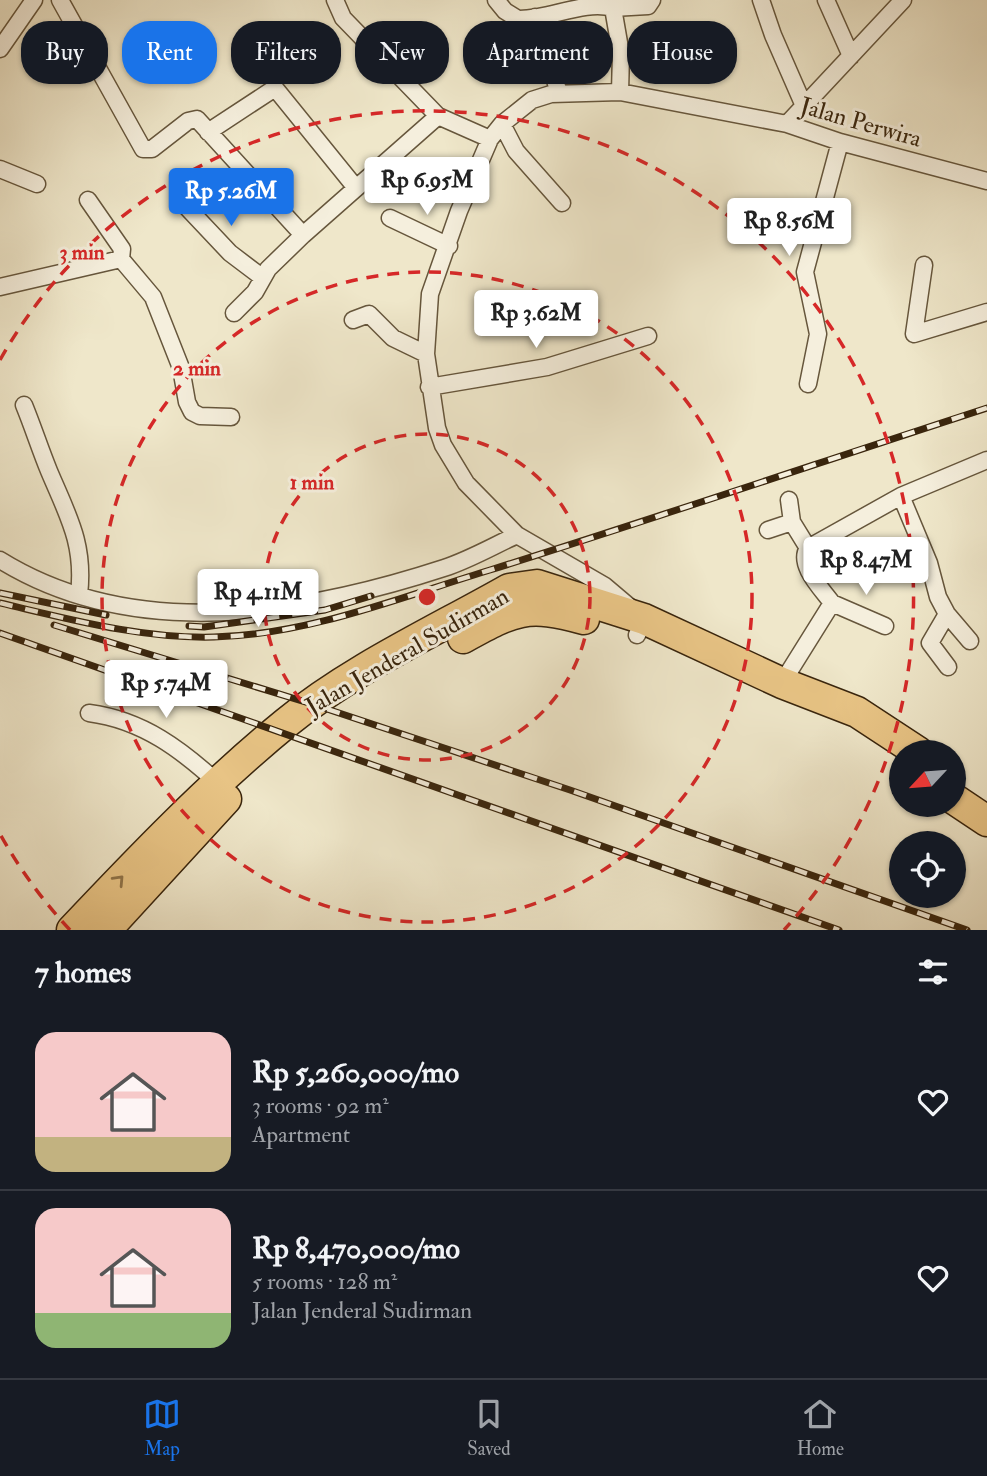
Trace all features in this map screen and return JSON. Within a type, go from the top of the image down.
[{"type":"highway","name":"Jalan Jenderal Sudirman","points":[[106,930],[224,789],[312,704],[350,679],[509,589],[537,585],[857,712],[900,740]]},
{"type":"highway","name":"Jalan Jenderal Sudirman","points":[[640,627],[849,730],[889,756]]},
{"type":"highway","points":[[966,784],[987,797]]},
{"type":"highway","name":"Jalan Jenderal Sudirman","points":[[72,930],[170,826],[224,789]]},
{"type":"highway","points":[[966,807],[987,821]]},
{"type":"street","points":[[0,49],[34,0]]},
{"type":"street","points":[[60,0],[145,150],[152,149],[188,121],[197,119],[303,235]]},
{"type":"street","points":[[335,0],[343,18],[438,116],[490,139]]},
{"type":"street","points":[[496,0],[514,17],[535,17],[571,4],[606,5],[612,8],[648,6],[652,0]]},
{"type":"street","points":[[761,0],[804,106]]},
{"type":"street","points":[[826,0],[851,55]]},
{"type":"street","points":[[787,124],[903,0]]},
{"type":"street","points":[[612,8],[621,54],[620,92]]},
{"type":"street","points":[[535,17],[559,93]]},
{"type":"street","points":[[208,132],[275,88],[356,188]]},
{"type":"street","name":"Jalan Perwira","points":[[640,627],[605,586],[517,536],[466,483],[443,445],[429,387],[426,354],[430,294],[449,246],[459,211],[490,139],[502,124],[532,100],[559,93],[620,92],[787,124],[840,142],[987,181]]},
{"type":"street","points":[[234,313],[303,235],[438,116]]},
{"type":"street","points":[[502,124],[511,144],[562,203]]},
{"type":"street","points":[[807,384],[818,334],[805,272],[840,142]]},
{"type":"street","points":[[0,169],[37,184]]},
{"type":"street","points":[[88,200],[122,249],[121,259],[152,297],[181,368],[187,402],[192,412],[200,416],[230,416]]},
{"type":"street","points":[[180,200],[230,253],[263,278]]},
{"type":"street","points":[[390,218],[449,246]]},
{"type":"street","points":[[0,286],[121,259]]},
{"type":"street","points":[[924,265],[914,334],[987,313]]},
{"type":"street","points":[[353,320],[369,314],[393,338],[426,354]]},
{"type":"street","points":[[429,387],[547,367],[648,336]]},
{"type":"street","points":[[24,405],[48,469],[71,516],[82,568],[79,595]]},
{"type":"street","points":[[885,626],[832,603],[806,566],[804,557],[808,548],[901,496],[987,460]]},
{"type":"street","points":[[901,496],[947,614],[970,641]]},
{"type":"street","points":[[789,500],[792,522],[808,548]]},
{"type":"street","points":[[768,530],[792,522]]},
{"type":"street","points":[[0,560],[23,574],[79,595],[158,611],[219,614],[264,610],[329,598],[445,568],[517,536]]},
{"type":"street","points":[[782,683],[832,603]]},
{"type":"street","points":[[947,614],[930,643],[948,667]]},
{"type":"street","points":[[89,713],[135,723],[172,744],[224,789]]},
{"type":"railway","points":[[0,603],[106,627],[160,635],[214,637],[284,629],[388,603],[987,408]]},
{"type":"railway","points":[[0,593],[106,615]]},
{"type":"railway","points":[[189,626],[204,627],[325,610],[371,596]]},
{"type":"railway","points":[[54,625],[312,704],[570,790],[967,930]]},
{"type":"railway","points":[[0,633],[839,930]]}]
